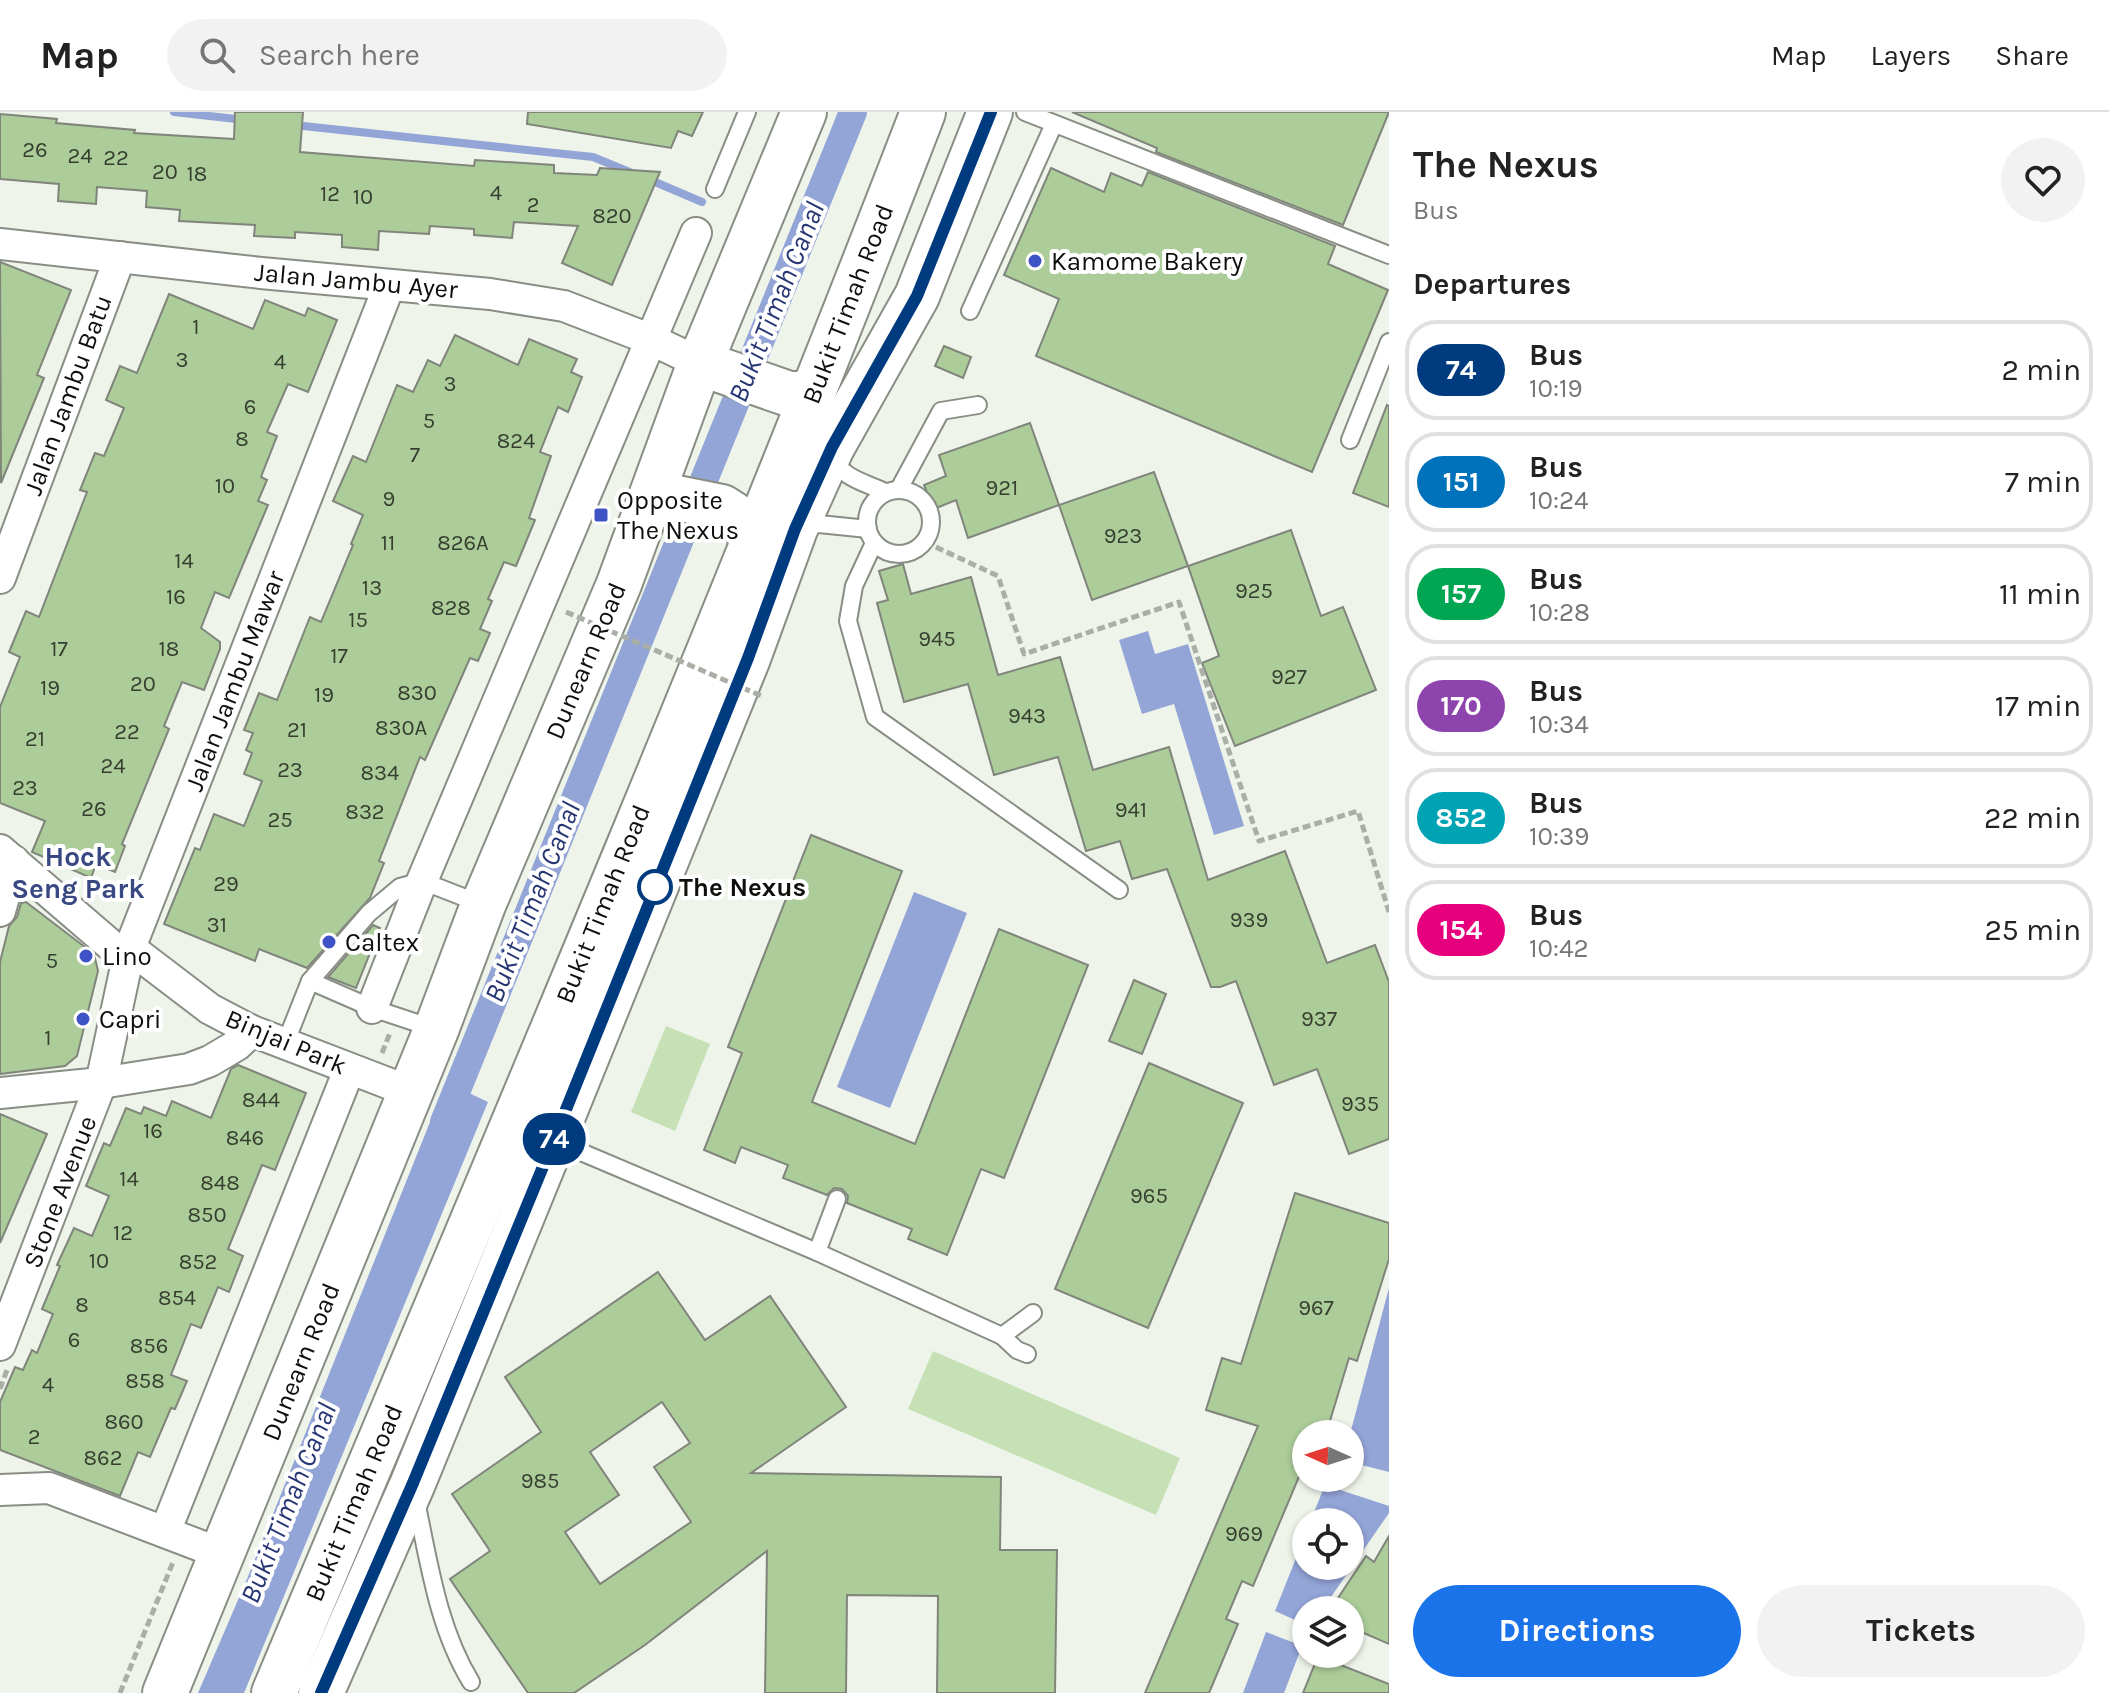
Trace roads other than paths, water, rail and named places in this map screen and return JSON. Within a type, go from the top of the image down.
[{"type":"highway","name":"Dunearn Road","points":[[165,1693],[411,1092],[483,905],[603,623],[700,363],[804,112]]},
{"type":"highway","name":"Bukit Timah Road","points":[[274,1693],[753,544],[923,112]]},
{"type":"highway","points":[[321,1693],[413,1483],[553,1140],[748,658],[795,529],[832,447],[917,296],[990,112]]},
{"type":"highway","points":[[700,363],[789,394],[803,394],[815,387]]},
{"type":"highway","points":[[646,510],[677,498],[722,507],[746,527],[753,544]]},
{"type":"highway","points":[[532,1080],[562,1079],[581,1068]]},
{"type":"street","points":[[372,1008],[422,881],[696,233]]},
{"type":"street","name":"Jalan Jambu Ayer","points":[[0,244],[490,294],[564,306],[652,340],[700,363]]},
{"type":"street","name":"Jalan Jambu Batu","points":[[0,578],[120,257]]},
{"type":"street","name":"Jalan Jambu Mawar","points":[[101,1083],[129,954],[389,286]]},
{"type":"street","name":"Binjai Park","points":[[4,879],[129,954],[210,1009],[252,1031],[411,1092]]},
{"type":"street","points":[[0,1093],[101,1083],[189,1069],[237,1045],[252,1031]]},
{"type":"street","points":[[165,1532],[349,1070]]},
{"type":"street","name":"Stone Avenue","points":[[0,1345],[101,1083]]},
{"type":"street","points":[[0,1490],[49,1488],[222,1554]]},
{"type":"lane","points":[[715,189],[747,112]]},
{"type":"lane","points":[[1025,112],[1389,255]]},
{"type":"lane","points":[[970,311],[1054,124]]},
{"type":"lane","points":[[1350,440],[1389,342]]},
{"type":"lane","points":[[978,405],[941,411],[892,491],[874,501],[868,514],[871,536],[854,586],[848,621],[875,717],[1119,890]]},
{"type":"lane","points":[[795,529],[819,524],[871,536],[887,553],[900,554],[914,551],[925,542],[931,529],[931,514],[925,501],[914,492],[892,491],[844,472],[836,466],[832,447]]},
{"type":"lane","points":[[285,1044],[310,981],[385,898],[400,887],[422,881],[483,905]]},
{"type":"lane","points":[[310,981],[372,1008],[436,1030]]},
{"type":"lane","points":[[553,1140],[817,1252],[1002,1336],[1017,1350],[1027,1354]]},
{"type":"lane","points":[[817,1252],[837,1199]]},
{"type":"lane","points":[[1002,1336],[1033,1313]]},
{"type":"lane","name":"Bukit Timah Road","points":[[413,1483],[440,1612],[462,1668],[471,1682]]},
{"type":"water","points":[[1148,631],[1155,654],[1188,644],[1244,826],[1214,835],[1174,704],[1142,714],[1119,640]]},
{"type":"water","points":[[914,892],[967,913],[890,1108],[837,1087]]},
{"type":"water","points":[[446,1082],[488,1102],[244,1693],[198,1693],[247,1579]]},
{"type":"water","points":[[1389,1288],[1389,1472],[1364,1466],[1364,1420],[1354,1420]]},
{"type":"water","points":[[1322,1492],[1346,1492],[1389,1506],[1389,1513],[1364,1549],[1364,1508],[1316,1508]]},
{"type":"water","points":[[1292,1568],[1292,1580],[1343,1580],[1332,1596],[1292,1596],[1292,1619],[1275,1611]]},
{"type":"water","points":[[1266,1632],[1292,1642],[1294,1668],[1284,1693],[1243,1693]]},
{"type":"waterway","points":[[174,112],[245,120]]},
{"type":"waterway","name":"Bukit Timah Canal","points":[[444,1122],[853,112]]},
{"type":"waterway","points":[[294,125],[593,157],[632,173]]},
{"type":"waterway","points":[[648,179],[702,202]]},
{"type":"place","name":"Kamome Bakery","points":[[1035,261]]},
{"type":"place","name":"Opposite The Nexus","points":[[601,515]]},
{"type":"place","name":"The Nexus","points":[[655,887]]},
{"type":"place","name":"Caltex","points":[[329,942]]},
{"type":"place","name":"Lino","points":[[86,956]]},
{"type":"place","name":"Capri","points":[[83,1019]]},
{"type":"district","name":"Hock Seng Park","points":[[78,872]]}]
